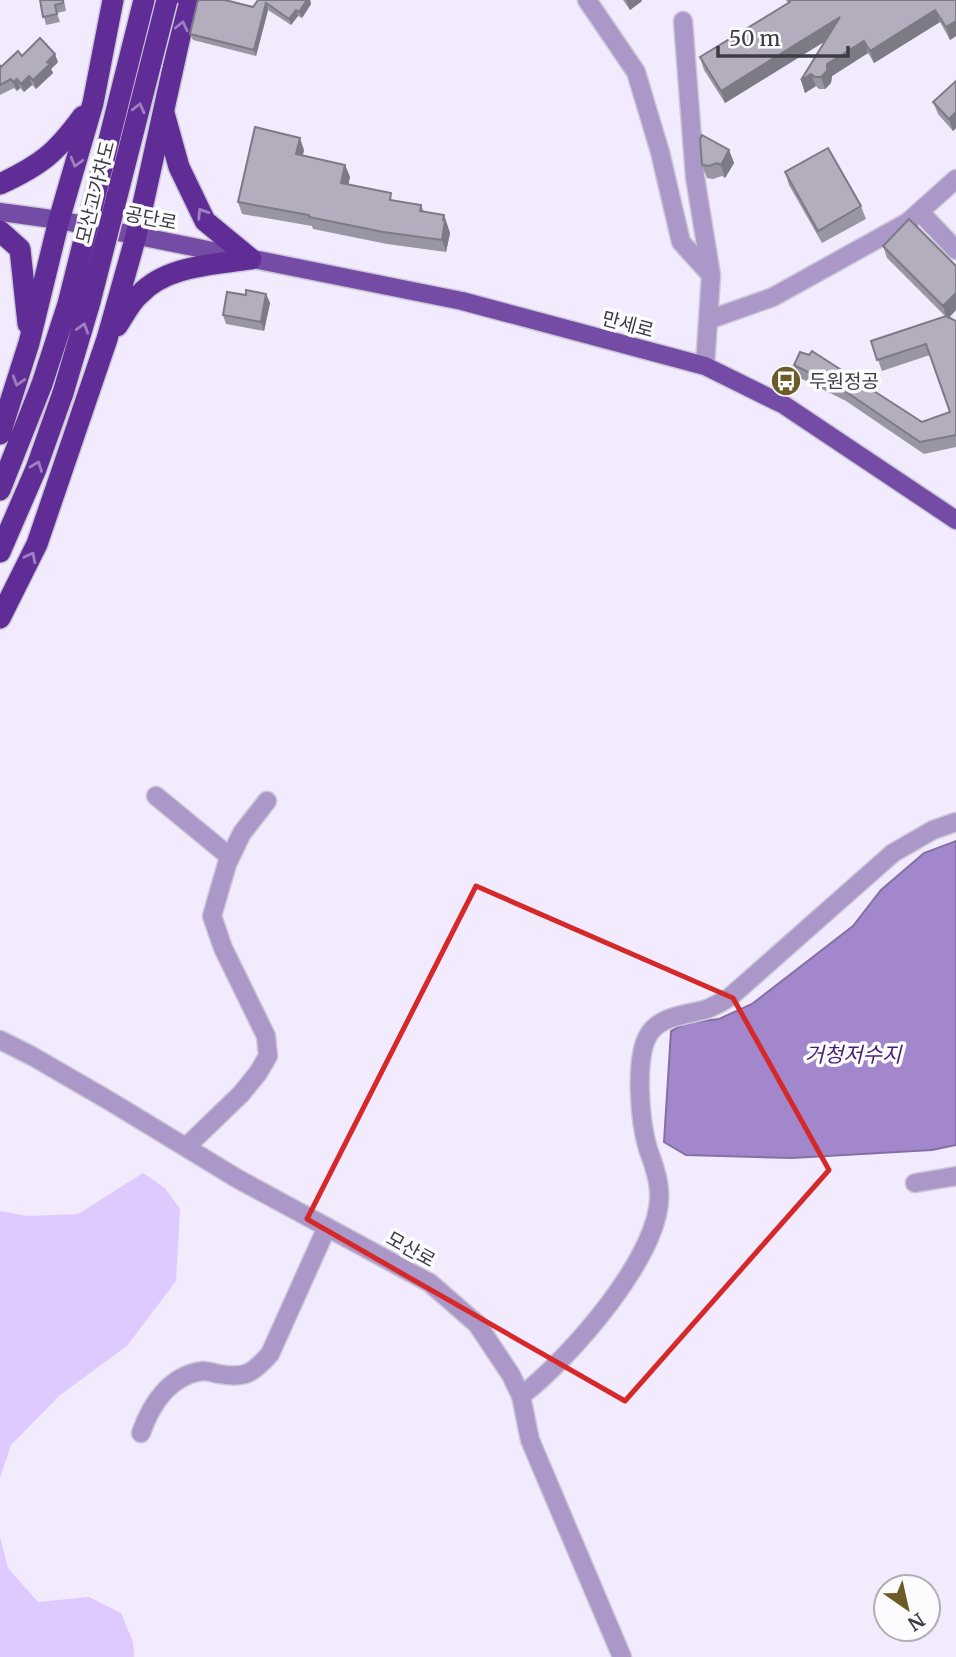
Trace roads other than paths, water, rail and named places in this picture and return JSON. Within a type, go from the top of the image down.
[{"type":"highway","points":[[0,434],[29,343],[59,220],[93,103],[113,0]]},
{"type":"highway","name":"모산고가차도","points":[[0,490],[42,384],[68,304],[144,0]]},
{"type":"highway","name":"모산고가차도","points":[[0,552],[36,469],[63,393],[90,302],[167,0]]},
{"type":"highway","points":[[0,618],[37,544],[107,339],[136,236],[188,0]]},
{"type":"highway","points":[[0,184],[33,169],[61,146],[93,103]]},
{"type":"highway","points":[[163,110],[179,167],[205,221],[251,259]]},
{"type":"highway","points":[[0,231],[20,249],[29,343]]},
{"type":"highway","points":[[107,339],[139,294],[165,275],[196,267],[251,259]]},
{"type":"main road","name":"공단로","points":[[0,212],[59,220],[251,259]]},
{"type":"main road","name":"만세로","points":[[251,259],[462,301],[705,366],[785,405],[956,520]]},
{"type":"street","points":[[587,0],[636,72],[660,152],[681,242],[711,275]]},
{"type":"street","points":[[683,21],[695,177],[711,275],[705,366]]},
{"type":"street","points":[[708,320],[773,297],[908,222],[956,179]]},
{"type":"street","points":[[920,212],[956,250]]},
{"type":"street","points":[[156,796],[230,856]]},
{"type":"street","points":[[186,1147],[241,1094],[268,1056],[266,1036],[223,948],[212,916],[230,856],[242,833],[267,801]]},
{"type":"street","points":[[521,1396],[543,1379],[617,1295],[656,1223],[660,1193],[657,1169],[644,1129],[641,1096],[641,1059],[650,1033],[666,1020],[708,1009],[730,998],[893,853],[933,830],[956,822]]},
{"type":"street","name":"모산로","points":[[0,1040],[32,1056],[238,1179],[430,1283],[477,1324],[521,1396],[530,1440],[622,1657]]},
{"type":"street","points":[[915,1183],[956,1176]]},
{"type":"street","points":[[141,1433],[148,1412],[163,1392],[184,1377],[204,1371],[239,1377],[256,1370],[270,1354],[327,1227]]},
{"type":"water","name":"거청저수지","points":[[956,841],[956,1145],[932,1150],[792,1158],[686,1155],[664,1142],[671,1031],[686,1023],[719,1019],[752,1004],[853,926],[881,890],[924,853]]},
{"type":"place","name":"두원정공","points":[[786,381]]}]
